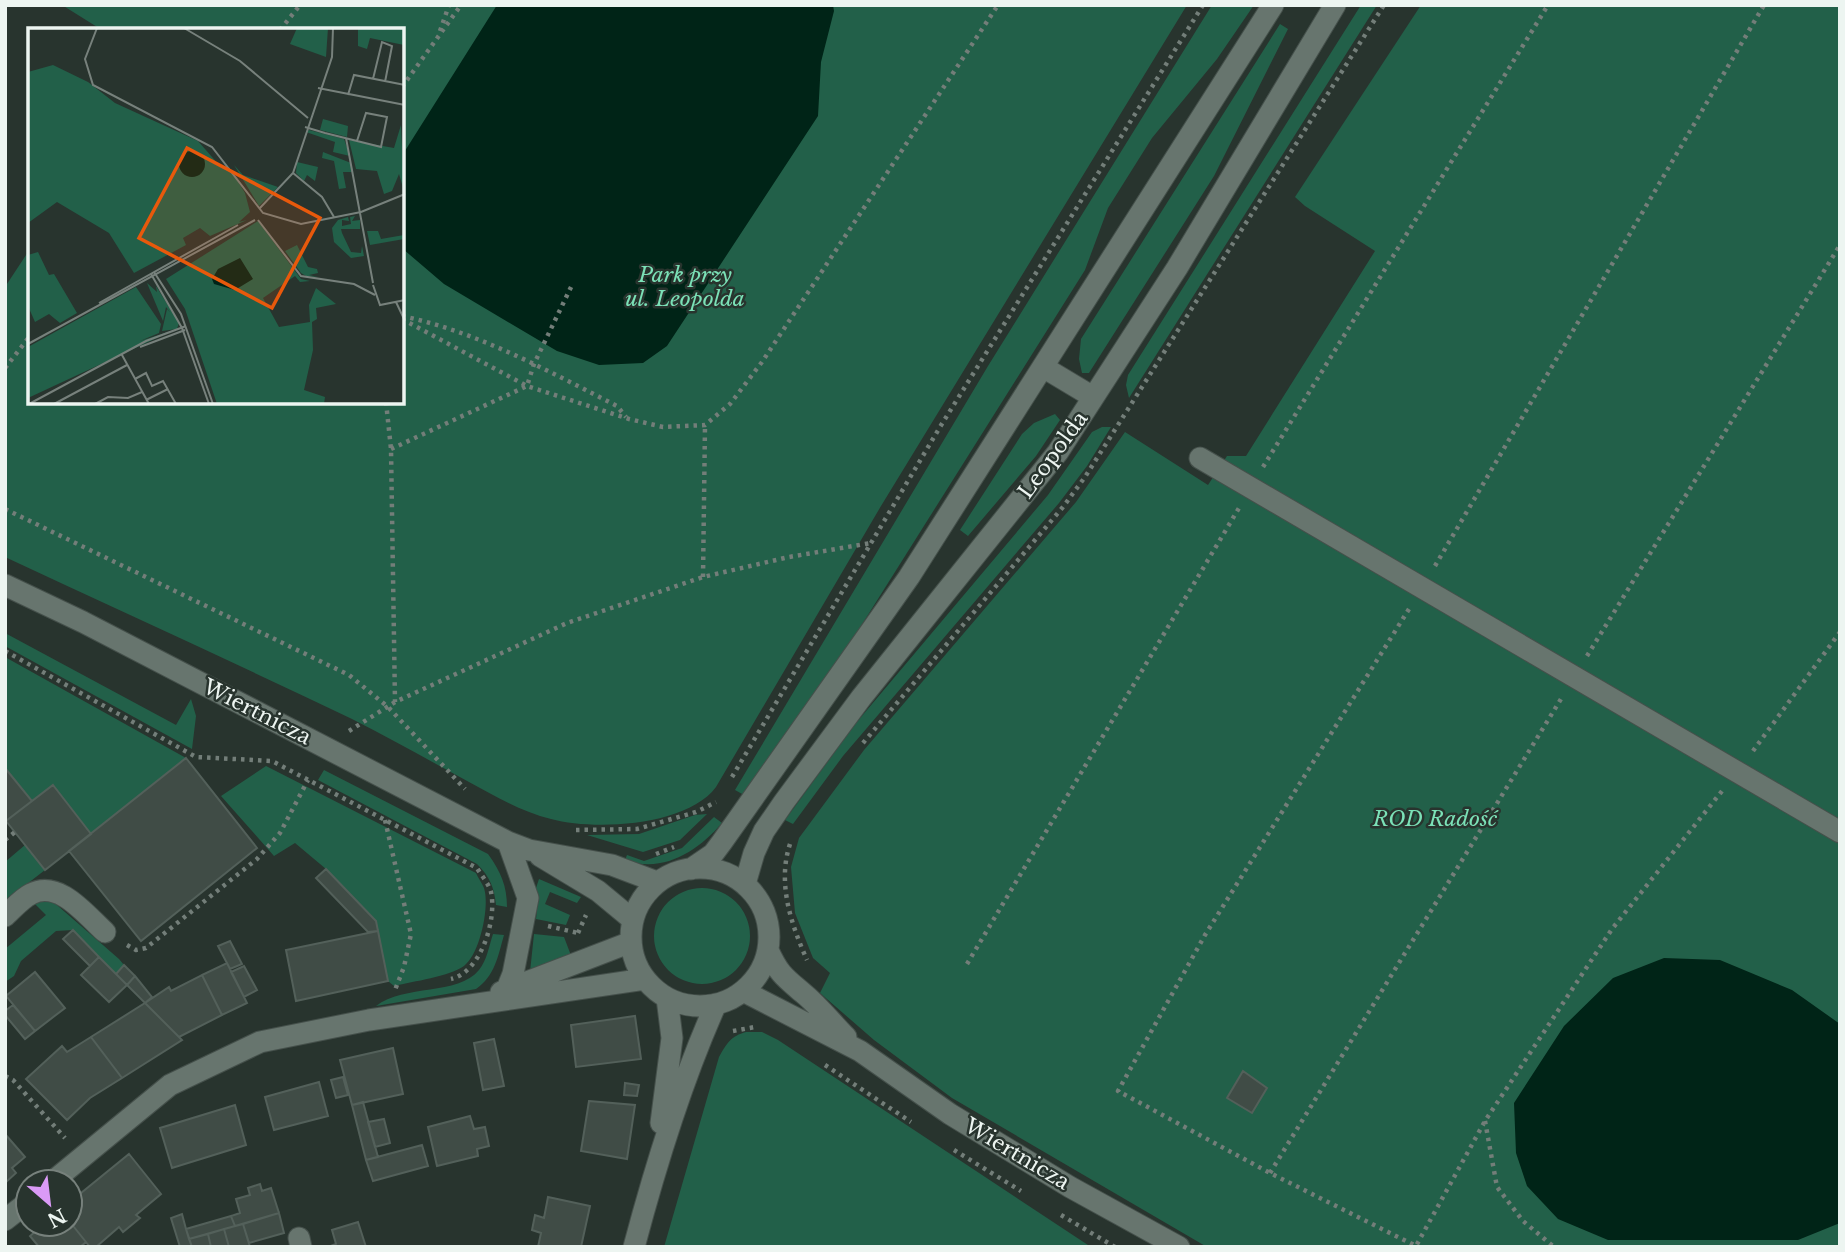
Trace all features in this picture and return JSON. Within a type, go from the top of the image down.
[{"type":"street","points":[[691,869],[713,854],[909,577],[1273,5]]},
{"type":"street","name":"Leopolda","points":[[745,884],[764,831],[784,802],[861,698],[1050,461],[1093,397],[1177,268],[1335,5]]},
{"type":"street","points":[[1043,367],[1093,397]]},
{"type":"street","points":[[1200,458],[1840,832]]},
{"type":"street","name":"Wiertnicza","points":[[5,585],[83,622],[508,842],[529,850],[598,891],[633,920]]},
{"type":"street","points":[[507,989],[513,974],[528,898],[508,842]]},
{"type":"street","name":"Wiertnicza","points":[[529,850],[612,865],[657,882]]},
{"type":"street","points":[[691,869],[718,870],[745,884],[760,903],[768,926],[768,950],[763,965],[743,991],[716,1004],[699,1006],[667,998],[645,979],[635,961],[631,942],[633,920],[642,899],[657,882],[679,871],[691,869]]},
{"type":"street","points":[[5,916],[28,895],[40,890],[52,890],[67,898],[105,932]]},
{"type":"street","points":[[473,1004],[631,942]]},
{"type":"street","name":"Wiertnicza","points":[[768,950],[777,970],[787,982],[803,993],[860,1051]]},
{"type":"street","points":[[69,1168],[170,1086],[260,1042],[369,1020],[645,979]]},
{"type":"street","name":"Wiertnicza","points":[[743,991],[860,1051],[950,1114],[1070,1187],[1179,1247]]},
{"type":"street","points":[[656,1166],[672,1038],[667,998]]},
{"type":"street","points":[[634,1247],[656,1166],[699,1042],[716,1004]]},
{"type":"path","points":[[282,28],[300,5]]},
{"type":"path","points":[[439,36],[449,5]]},
{"type":"path","points":[[404,84],[461,5]]},
{"type":"path","points":[[404,318],[527,386],[629,419],[663,427],[705,425],[730,404],[762,362],[998,5]]},
{"type":"path","points":[[729,782],[940,427],[1203,5]]},
{"type":"path","points":[[1765,5],[1422,588],[1205,935],[1118,1091],[1270,1173],[1416,1245],[1485,1121],[1612,929],[1737,773],[1840,632]]},
{"type":"path","points":[[1270,1173],[1840,245]]},
{"type":"path","points":[[391,449],[527,386],[534,364],[572,285]]},
{"type":"path","points":[[404,317],[439,324],[534,364],[617,406],[629,419]]},
{"type":"path","points":[[5,368],[28,339]]},
{"type":"path","points":[[386,404],[391,449],[395,702]]},
{"type":"path","points":[[703,577],[705,425]]},
{"type":"path","points":[[5,509],[338,668],[360,682],[388,706],[470,794]]},
{"type":"path","points":[[344,734],[395,702],[567,622],[703,577],[789,557],[872,543]]},
{"type":"path","points":[[5,651],[196,757],[272,761],[477,869],[491,891],[491,915],[484,945],[470,970],[445,981]]},
{"type":"path","points":[[105,932],[136,950],[146,948],[257,859],[280,833],[308,780]]},
{"type":"path","points":[[570,830],[637,829],[696,812],[716,802],[723,792]]},
{"type":"path","points":[[385,819],[411,934],[404,967],[394,990],[403,989]]},
{"type":"path","points":[[5,839],[15,832]]},
{"type":"path","points":[[789,846],[785,868],[787,902],[792,923],[810,968]]},
{"type":"path","points":[[5,1076],[13,1080],[68,1141]]},
{"type":"path","points":[[1485,1121],[1497,1187],[1523,1221],[1554,1247]]},
{"type":"green space","name":"Park przy ul. Leopolda","points":[[62,5],[1187,5],[881,506],[716,787],[702,800],[663,817],[639,822],[591,825],[551,819],[519,808],[352,719],[5,557],[5,287],[28,252],[28,404],[404,404],[404,28],[99,28]]},
{"type":"green space","points":[[1212,5],[1254,5],[1217,59],[1152,138],[1108,208],[1085,270],[849,645],[744,795],[735,790],[988,366]]},
{"type":"green space","points":[[1361,5],[1377,5],[1129,398],[1126,385],[1128,375]]},
{"type":"green space","name":"ROD Radość","points":[[1421,5],[1840,5],[1840,1247],[1207,1247],[952,1098],[874,1040],[820,993],[830,973],[813,958],[795,913],[791,867],[799,838],[864,750],[1076,502],[1125,432],[1208,485],[1227,456],[1246,456],[1375,251],[1295,197]]},
{"type":"green space","points":[[1280,24],[1288,29],[1214,176],[1089,373],[1082,373],[1079,359],[1081,339]]},
{"type":"green space","points":[[1055,414],[1060,420],[1036,456],[968,536],[960,530],[1022,434],[1034,423]]},
{"type":"green space","points":[[1102,427],[1111,427],[1087,466],[1059,503],[843,756],[793,824],[785,820],[856,723],[1048,495],[1092,432]]},
{"type":"green space","points":[[5,633],[176,725],[191,699],[196,716],[192,749],[5,646]]},
{"type":"green space","points":[[5,657],[186,758],[91,834],[53,785],[32,801],[5,768]]},
{"type":"green space","points":[[266,766],[476,873],[484,888],[486,906],[479,941],[470,960],[457,970],[440,976],[394,986],[388,981],[376,921],[326,869],[295,843],[274,856],[221,796]]},
{"type":"green space","points":[[324,770],[488,854],[502,879],[507,907],[496,905],[491,883],[477,864],[318,780]]},
{"type":"green space","points":[[707,814],[680,840],[643,852],[587,835],[639,834],[695,815]]},
{"type":"green space","points":[[714,817],[722,823],[702,843],[679,857],[653,864],[625,860],[627,855],[644,861],[682,848]]},
{"type":"green space","points":[[25,845],[45,870],[5,901],[5,862]]},
{"type":"green space","points":[[539,879],[581,897],[577,903],[550,892],[545,904],[570,915],[566,925],[536,919],[538,900],[535,891]]},
{"type":"green space","points":[[702,888],[720,892],[736,902],[746,918],[750,936],[746,954],[736,970],[720,980],[702,984],[684,980],[668,970],[658,954],[654,936],[658,918],[668,902],[684,892]]},
{"type":"green space","points":[[50,899],[119,959],[124,965],[116,974],[73,930],[56,931],[21,961],[14,976],[5,982],[5,949],[46,915],[33,902]]},
{"type":"green space","points":[[493,934],[504,935],[498,958],[488,978],[476,989],[376,1006],[401,995],[458,984],[470,978],[484,962]]},
{"type":"green space","points":[[534,934],[564,937],[572,958],[530,972]]},
{"type":"green space","points":[[746,1032],[762,1032],[778,1040],[1091,1247],[664,1247],[719,1057],[730,1041]]},
{"type":"shaded area","points":[[497,5],[833,5],[834,11],[821,62],[818,116],[667,346],[643,363],[599,365],[557,351],[444,284],[404,250],[404,152]]},
{"type":"shaded area","points":[[1664,958],[1720,960],[1792,990],[1840,1024],[1840,1223],[1798,1240],[1608,1240],[1558,1219],[1527,1186],[1516,1153],[1514,1103],[1564,1026],[1613,978]]},
{"type":"building","points":[[186,758],[257,848],[141,941],[69,851]]},
{"type":"building","points":[[5,768],[32,801],[6,821],[5,820]]},
{"type":"building","points":[[53,785],[91,834],[45,870],[6,821]]},
{"type":"building","points":[[326,869],[376,921],[378,931],[368,932],[316,878]]},
{"type":"building","points":[[73,930],[99,957],[90,966],[63,939]]},
{"type":"building","points":[[378,931],[388,981],[296,1001],[286,950]]},
{"type":"building","points":[[230,941],[242,964],[230,969],[218,946]]},
{"type":"building","points":[[99,957],[127,985],[109,1002],[81,975]]},
{"type":"building","points":[[227,963],[247,1003],[222,1015],[202,975]]},
{"type":"building","points":[[124,965],[135,976],[127,985],[116,974]]},
{"type":"building","points":[[244,966],[257,990],[244,997],[231,972]]},
{"type":"building","points":[[35,972],[65,1008],[35,1031],[6,996]]},
{"type":"building","points":[[202,975],[222,1015],[179,1037],[145,1003],[169,987],[171,991]]},
{"type":"building","points":[[135,976],[152,997],[145,1003],[127,985]]},
{"type":"building","points":[[145,1003],[182,1040],[122,1078],[91,1037]]},
{"type":"building","points":[[13,1005],[35,1031],[25,1039],[5,1015],[5,1011]]},
{"type":"building","points":[[635,1016],[641,1059],[576,1067],[571,1025]]},
{"type":"building","points":[[91,1037],[122,1078],[90,1098],[67,1120],[26,1079],[62,1046],[67,1052]]},
{"type":"building","points":[[494,1039],[504,1086],[483,1090],[474,1043]]},
{"type":"building","points":[[393,1048],[403,1094],[352,1105],[340,1060]]},
{"type":"building","points":[[1243,1071],[1267,1088],[1252,1113],[1227,1098]]},
{"type":"building","points":[[343,1077],[348,1095],[336,1098],[331,1080]]},
{"type":"building","points":[[319,1082],[328,1116],[274,1130],[265,1097]]},
{"type":"building","points":[[625,1083],[639,1085],[637,1096],[624,1095]]},
{"type":"building","points":[[589,1101],[635,1105],[627,1159],[581,1151]]},
{"type":"building","points":[[363,1102],[378,1157],[366,1160],[352,1105]]},
{"type":"building","points":[[235,1105],[246,1145],[172,1168],[160,1128]]},
{"type":"building","points":[[470,1116],[474,1129],[485,1127],[489,1146],[477,1149],[478,1156],[437,1166],[428,1127]]},
{"type":"building","points":[[384,1119],[390,1143],[375,1147],[368,1122]]},
{"type":"building","points":[[5,1134],[25,1157],[12,1168],[14,1175],[5,1183]]},
{"type":"building","points":[[422,1145],[428,1166],[373,1181],[366,1160]]},
{"type":"building","points":[[129,1154],[161,1194],[136,1215],[140,1218],[123,1232],[119,1227],[96,1247],[90,1247],[83,1238],[84,1191]]},
{"type":"building","points":[[260,1184],[262,1191],[271,1188],[279,1213],[235,1226],[231,1216],[240,1213],[236,1199],[250,1195],[248,1188]]},
{"type":"building","points":[[548,1197],[590,1206],[581,1247],[538,1247],[541,1233],[532,1230],[535,1215],[544,1218]]},
{"type":"building","points":[[279,1213],[284,1233],[249,1243],[243,1224]]},
{"type":"building","points":[[182,1214],[192,1247],[180,1247],[171,1218]]},
{"type":"building","points":[[231,1216],[235,1226],[189,1239],[186,1229]]},
{"type":"building","points":[[358,1222],[366,1247],[328,1247],[336,1244],[332,1230]]},
{"type":"building","points":[[243,1224],[250,1247],[229,1247],[224,1229]]},
{"type":"building","points":[[224,1229],[229,1247],[211,1247],[208,1234]]},
{"type":"building","points":[[208,1234],[211,1247],[192,1247],[189,1239]]},
{"type":"building","points":[[32,1238],[83,1238],[86,1242],[80,1247],[39,1247]]}]
